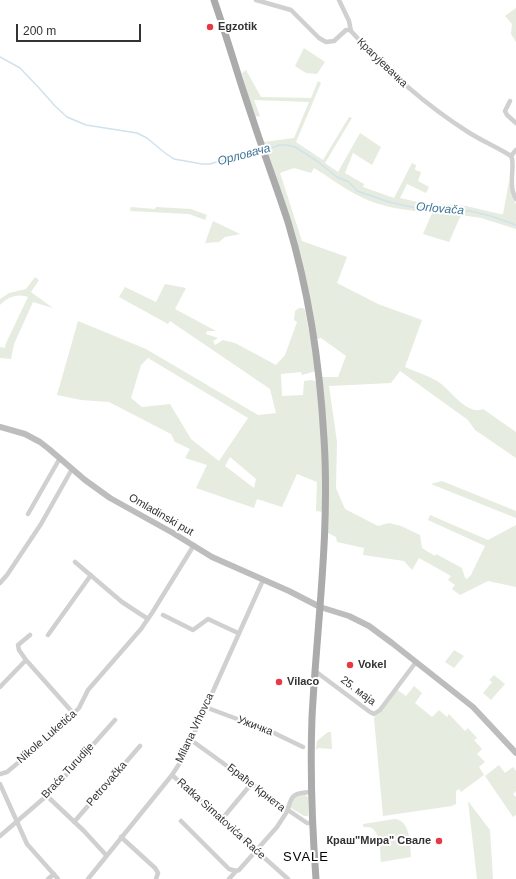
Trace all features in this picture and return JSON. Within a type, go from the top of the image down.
[{"type":"main road","points":[[214,0],[288,222],[309,313],[321,392],[326,507],[312,739],[312,792],[316,879]]},
{"type":"street","name":"Крагујевачка","points":[[256,0],[291,10],[319,38],[326,42],[334,41],[347,30],[351,31],[397,78],[425,103],[467,132],[511,156]]},
{"type":"street","points":[[338,0],[350,20],[351,31]]},
{"type":"street","points":[[510,101],[505,111],[507,115],[516,123]]},
{"type":"street","points":[[516,150],[511,156],[514,161],[512,187],[516,200]]},
{"type":"street","name":"Omladinski put","points":[[0,427],[31,437],[49,449],[85,480],[110,498],[218,560],[320,607]]},
{"type":"street","points":[[28,514],[60,458]]},
{"type":"street","points":[[0,583],[7,575],[40,524],[72,469]]},
{"type":"street","name":"Nikole Luketića","points":[[0,774],[3,774],[11,768],[54,733],[74,714],[79,708],[88,690],[148,620],[194,545]]},
{"type":"street","points":[[75,562],[122,602],[148,620]]},
{"type":"street","points":[[48,635],[91,575]]},
{"type":"street","name":"Milana Vrhovca","points":[[88,879],[172,775],[183,758],[263,580]]},
{"type":"street","points":[[320,607],[349,616],[369,626],[473,707],[516,753]]},
{"type":"street","points":[[163,615],[190,629],[195,629],[208,619],[238,633]]},
{"type":"street","points":[[30,635],[18,645],[19,650],[26,660],[74,714]]},
{"type":"street","points":[[0,687],[26,660]]},
{"type":"street","name":"25. маја","points":[[315,671],[374,714],[380,710],[416,662]]},
{"type":"street","name":"Ужичка","points":[[205,707],[272,732],[303,747]]},
{"type":"street","name":"Braće Turudije","points":[[0,836],[47,796],[114,720]]},
{"type":"street","name":"Браће Крнета","points":[[191,740],[288,810],[277,827],[239,870],[236,871],[229,879]]},
{"type":"street","name":"Petrovačka","points":[[74,822],[140,746]]},
{"type":"street","name":"Ratka Simatovića Raće","points":[[172,775],[286,878]]},
{"type":"street","points":[[222,820],[252,783]]},
{"type":"street","points":[[0,784],[27,844],[58,879]]},
{"type":"street","points":[[312,792],[296,793],[293,795],[289,801],[288,810],[307,823],[313,823]]},
{"type":"street","points":[[47,796],[106,855]]},
{"type":"street","points":[[181,821],[229,869],[236,871]]},
{"type":"street","points":[[121,837],[156,868],[158,873],[156,879]]},
{"type":"street","points":[[48,879],[54,874]]},
{"type":"shaded area","points":[[516,8],[516,42],[511,34],[512,24],[505,16]]},
{"type":"shaded area","points":[[304,48],[325,62],[317,74],[306,73],[295,66]]},
{"type":"shaded area","points":[[246,70],[261,97],[311,98],[318,81],[321,83],[296,142],[323,160],[349,117],[352,118],[325,163],[338,172],[360,133],[381,147],[372,165],[353,153],[345,173],[364,184],[363,187],[394,198],[412,163],[416,165],[415,170],[421,172],[418,181],[429,187],[426,193],[407,184],[400,198],[422,203],[466,206],[503,214],[509,181],[512,196],[516,204],[516,229],[481,218],[461,215],[449,242],[423,234],[432,213],[394,208],[367,200],[347,190],[314,168],[311,173],[294,168],[280,173],[302,241],[347,257],[337,283],[378,304],[422,320],[405,367],[440,383],[466,406],[477,410],[483,409],[516,432],[516,458],[475,430],[468,420],[400,371],[391,383],[329,386],[337,442],[336,488],[345,509],[378,526],[389,523],[401,526],[420,535],[422,548],[435,556],[436,554],[462,568],[465,578],[467,579],[471,575],[485,546],[428,520],[430,515],[488,540],[516,525],[516,587],[488,581],[460,595],[452,589],[455,585],[448,580],[451,576],[419,558],[412,570],[404,561],[363,555],[364,548],[337,542],[336,537],[328,533],[322,377],[338,377],[346,356],[321,338],[316,339],[264,142],[294,138],[309,102],[254,100],[260,116],[254,117],[242,73]]},
{"type":"shaded area","points":[[131,207],[191,209],[207,215],[205,220],[189,214],[130,211]]},
{"type":"shaded area","points":[[213,221],[240,234],[225,237],[219,242],[205,243]]},
{"type":"shaded area","points":[[35,277],[39,280],[31,292],[53,308],[33,302],[14,344],[11,359],[0,358],[0,347],[5,348],[28,297],[20,295],[13,296],[0,305],[0,299],[9,293],[26,289]]},
{"type":"shaded area","points":[[165,284],[186,288],[175,309],[216,331],[207,331],[206,334],[218,338],[213,341],[215,345],[223,340],[235,343],[276,365],[285,355],[297,322],[294,320],[295,311],[299,308],[303,308],[305,310],[316,371],[302,375],[301,372],[281,374],[282,396],[303,395],[304,381],[312,380],[317,382],[320,406],[324,512],[316,511],[317,482],[297,474],[282,507],[257,499],[254,508],[196,488],[207,465],[185,458],[190,449],[175,442],[171,434],[109,402],[81,400],[57,395],[78,321],[146,349],[258,415],[276,413],[270,389],[170,321],[168,324],[119,297],[125,287],[156,302]],"holes":[[[148,358],[248,418],[219,461],[191,439],[170,404],[142,407],[131,398],[141,365]],[[230,457],[256,479],[254,488],[225,466]]]},
{"type":"shaded area","points":[[442,481],[516,511],[516,518],[431,484]]},
{"type":"shaded area","points":[[454,650],[464,656],[454,668],[445,662]]},
{"type":"shaded area","points":[[494,675],[505,684],[491,700],[483,693],[492,682],[489,680]]},
{"type":"shaded area","points":[[414,686],[422,693],[415,703],[432,717],[439,710],[447,717],[449,714],[465,731],[468,728],[477,738],[474,740],[482,749],[477,754],[485,762],[479,767],[484,775],[461,792],[459,789],[456,791],[456,804],[452,806],[383,816],[374,718],[396,689],[406,696]]},
{"type":"shaded area","points":[[328,732],[331,732],[332,749],[318,748],[316,750],[317,741]]},
{"type":"shaded area","points":[[499,765],[505,773],[513,767],[516,771],[516,791],[513,794],[516,797],[516,815],[513,817],[485,776]]},
{"type":"shaded area","points":[[297,795],[305,795],[308,797],[308,816],[304,816],[291,808],[291,802]]},
{"type":"shaded area","points":[[468,801],[490,830],[493,879],[477,879]]},
{"type":"shaded area","points":[[395,819],[404,824],[407,829],[410,840],[411,857],[381,862],[380,845],[376,832],[370,827],[363,827],[363,824]]},
{"type":"waterway","name":"Орловача","points":[[0,57],[20,68],[67,117],[86,125],[137,133],[147,138],[174,159],[210,164],[240,155],[261,152]]},
{"type":"waterway","name":"Orlovača","points":[[265,150],[280,145],[295,147],[317,161],[337,177],[349,182],[357,191],[389,202],[416,208],[470,211],[491,216],[516,225]]},
{"type":"place","name":"Egzotik","points":[[210,27]]},
{"type":"place","name":"Vokel","points":[[350,665]]},
{"type":"place","name":"Vilaco","points":[[279,682]]},
{"type":"place","name":"Краш\"Мира\" Свале","points":[[439,841]]},
{"type":"district","name":"SVALE","points":[[306,857]]}]
